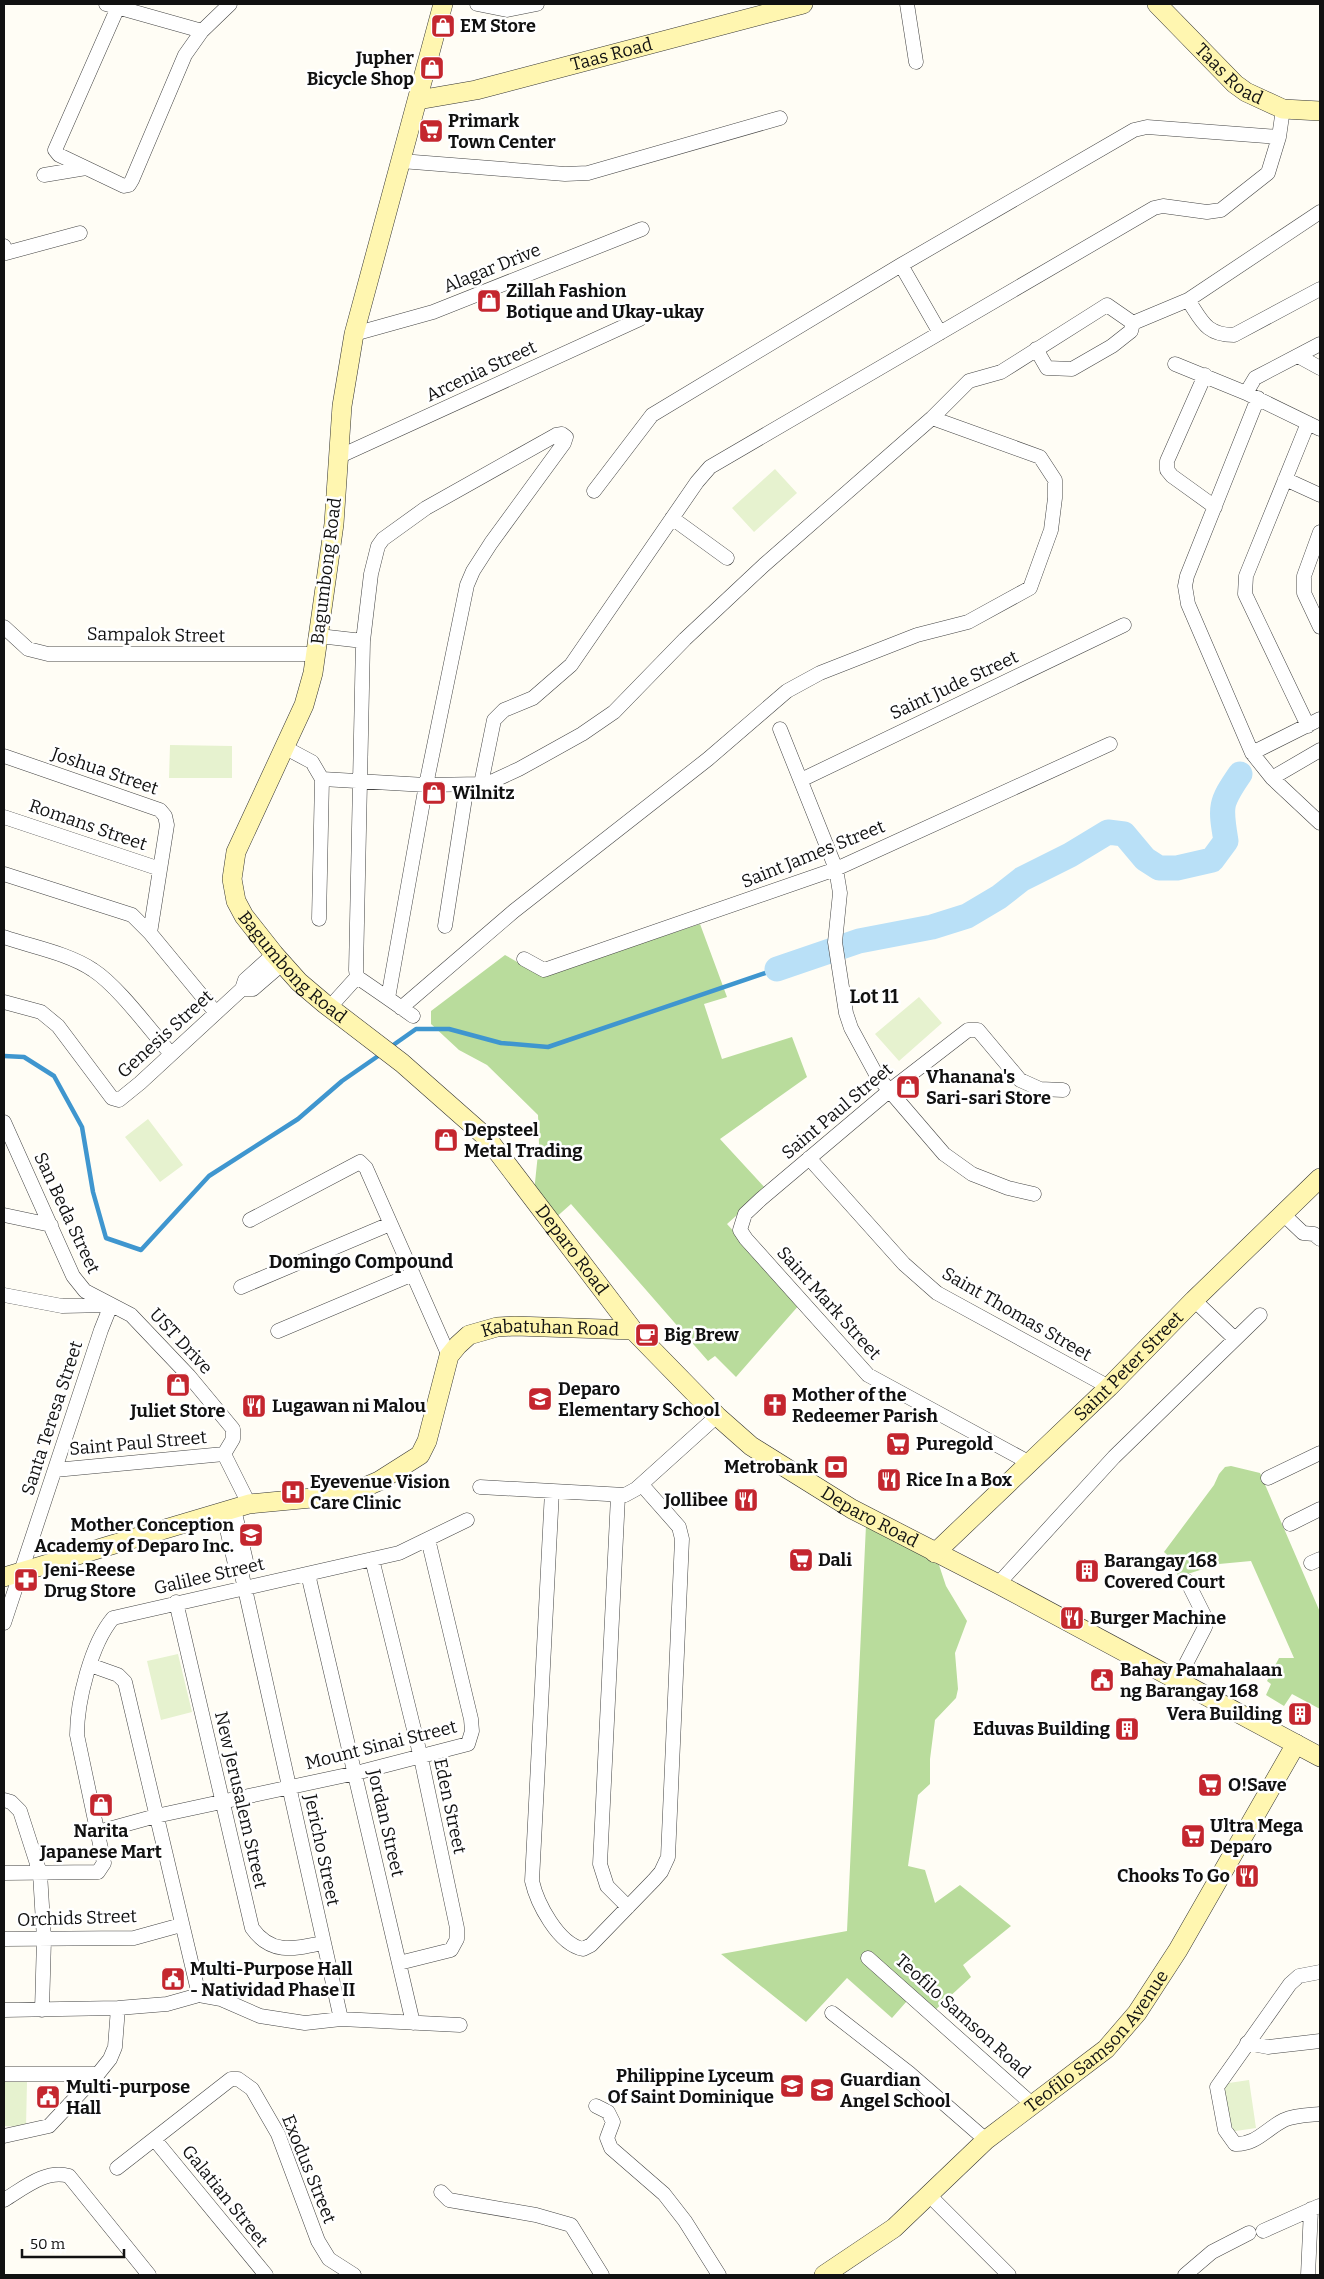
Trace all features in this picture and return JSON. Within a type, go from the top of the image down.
[{"type":"main road","name":"Bagumbong Road","points":[[402,1063],[329,1008],[278,959],[240,909],[236,901],[232,879],[236,852],[241,837],[304,705],[318,645],[334,524],[342,406],[354,334],[443,4]]},
{"type":"main road","name":"Taas Road","points":[[418,100],[476,90],[749,11],[803,4]]},
{"type":"main road","name":"Taas Road","points":[[1157,4],[1235,84],[1246,92],[1283,109],[1320,111]]},
{"type":"main road","name":"Deparo Road","points":[[402,1063],[487,1138],[633,1330],[717,1416],[751,1446],[852,1510],[998,1584],[1320,1757]]},
{"type":"main road","name":"Saint Peter Street","points":[[935,1553],[1109,1387],[1194,1300],[1320,1178]]},
{"type":"main road","name":"Kabatuhan Road","points":[[13,1574],[235,1508],[351,1493],[379,1481],[420,1455],[427,1441],[450,1356],[469,1335],[497,1327],[633,1330]]},
{"type":"main road","name":"Teofilo Samson Avenue","points":[[824,2275],[894,2228],[986,2140],[1106,2049],[1137,2013],[1178,1950],[1296,1744]]},
{"type":"street","points":[[202,31],[112,6],[56,146],[55,150],[59,155],[124,186],[132,180],[185,55],[202,31],[230,4]]},
{"type":"street","points":[[477,4],[507,10],[537,4]]},
{"type":"street","points":[[907,4],[916,62]]},
{"type":"street","points":[[481,784],[494,720],[504,710],[533,698],[571,665],[672,518],[710,467],[1154,208],[1163,206],[1207,212],[1221,210],[1268,173],[1279,137],[1283,109]]},
{"type":"street","points":[[401,161],[565,174],[588,173],[780,118]]},
{"type":"street","points":[[594,491],[652,415],[901,265],[1134,130],[1147,127],[1279,137]]},
{"type":"street","points":[[44,175],[86,168]]},
{"type":"street","points":[[1036,349],[1048,368],[1072,369],[1124,336],[1130,331],[1133,323],[1188,300],[1320,212]]},
{"type":"street","name":"Alagar Drive","points":[[354,334],[433,312],[642,229]]},
{"type":"street","points":[[4,246],[6,252],[80,233]]},
{"type":"street","points":[[901,265],[940,333]]},
{"type":"street","points":[[1188,300],[1208,330],[1220,335],[1234,335],[1320,289]]},
{"type":"street","points":[[322,779],[426,785],[481,784],[493,781],[582,734],[614,712],[685,639],[758,570],[932,418],[969,381],[1001,372],[1107,305],[1133,323]]},
{"type":"street","name":"Arcenia Street","points":[[338,457],[640,319]]},
{"type":"street","points":[[1320,344],[1255,378],[1252,396],[1185,586],[1188,604],[1252,753],[1272,778],[1320,823]]},
{"type":"street","points":[[1298,356],[1320,368]]},
{"type":"street","points":[[1175,364],[1205,375],[1314,426],[1286,479],[1246,576],[1245,594],[1314,723],[1252,753]]},
{"type":"street","points":[[1205,375],[1167,461],[1167,470],[1172,476],[1214,507]]},
{"type":"street","points":[[401,1008],[507,917],[708,759],[787,691],[820,673],[917,635],[968,622],[1030,588],[1051,530],[1055,480],[1040,457],[932,418]]},
{"type":"street","points":[[388,998],[426,785],[469,578],[515,510],[564,443],[564,435],[556,435],[426,508],[383,539],[374,556],[363,641],[355,961],[357,977],[413,1016]]},
{"type":"street","points":[[1286,479],[1320,495]]},
{"type":"street","points":[[672,518],[727,558]]},
{"type":"street","points":[[1320,532],[1304,576],[1304,593],[1320,627]]},
{"type":"street","name":"Saint Jude Street","points":[[801,780],[1124,625]]},
{"type":"street","name":"Sampalok Street","points":[[4,627],[28,649],[48,654],[318,645],[363,641]]},
{"type":"street","points":[[780,729],[836,869],[840,894],[835,942],[836,957],[846,1012],[851,1028],[877,1076],[944,1154],[972,1174],[1008,1188],[1034,1194]]},
{"type":"street","name":"Saint James Street","points":[[524,959],[544,970],[836,869],[1110,744]]},
{"type":"street","points":[[284,747],[312,762],[322,779],[319,919]]},
{"type":"street","points":[[1272,778],[1320,750]]},
{"type":"street","name":"Joshua Street","points":[[4,756],[160,810],[165,816],[167,825],[150,933]]},
{"type":"street","points":[[445,926],[467,785]]},
{"type":"street","name":"Romans Street","points":[[4,817],[160,869]]},
{"type":"street","points":[[4,874],[132,915],[150,933],[216,1013]]},
{"type":"street","points":[[4,937],[76,961],[93,970],[107,982],[171,1054]]},
{"type":"street","name":"Genesis Street","points":[[4,1002],[41,1012],[58,1026],[112,1098],[122,1099],[242,989],[253,989],[278,959]]},
{"type":"street","points":[[329,1008],[357,977]]},
{"type":"street","name":"Saint Paul Street","points":[[740,1230],[745,1214],[889,1091],[968,1030],[978,1030],[1020,1080],[1040,1089],[1063,1090]]},
{"type":"street","name":"San Beda Street","points":[[4,1122],[73,1276],[80,1287],[112,1305]]},
{"type":"street","name":"Saint Thomas Street","points":[[809,1158],[904,1264],[937,1293],[1109,1387]]},
{"type":"street","points":[[250,1220],[358,1161],[366,1168],[450,1356]]},
{"type":"street","points":[[4,1214],[51,1224]]},
{"type":"street","points":[[1283,1214],[1303,1234],[1314,1234],[1320,1239]]},
{"type":"street","points":[[242,1287],[390,1224]]},
{"type":"street","name":"Saint Mark Street","points":[[740,1230],[868,1375],[1030,1463]]},
{"type":"street","points":[[278,1331],[413,1274]]},
{"type":"street","points":[[4,1295],[62,1306],[112,1305]]},
{"type":"street","points":[[1194,1300],[1234,1338]]},
{"type":"street","name":"UST Drive","points":[[112,1305],[131,1315],[189,1376],[233,1429],[233,1439],[224,1454]]},
{"type":"street","name":"Santa Teresa Street","points":[[4,1623],[13,1574],[55,1470],[101,1330],[112,1305]]},
{"type":"street","points":[[998,1584],[1114,1457],[1260,1314]]},
{"type":"street","points":[[480,1487],[618,1496],[632,1493],[717,1416]]},
{"type":"street","points":[[1268,1478],[1320,1453]]},
{"type":"street","points":[[224,1454],[235,1508]]},
{"type":"street","name":"Saint Paul Street","points":[[55,1470],[224,1454]]},
{"type":"street","points":[[552,1491],[532,1881],[540,1906],[548,1919],[561,1934],[583,1949],[591,1945],[661,1872],[668,1857],[682,1546],[679,1527],[642,1484]]},
{"type":"street","points":[[618,1496],[600,1864],[607,1886],[628,1907]]},
{"type":"street","name":"Jericho Street","points":[[235,1508],[246,1561],[241,1571],[341,2019]]},
{"type":"street","points":[[1290,1524],[1320,1509]]},
{"type":"street","name":"Galilee Street","points":[[40,1873],[98,1872],[104,1863],[76,1735],[83,1685],[106,1627],[114,1618],[176,1602],[308,1574],[398,1552],[467,1520]]},
{"type":"street","name":"Mount Sinai Street","points":[[98,1832],[156,1816],[356,1774],[468,1744],[472,1731],[428,1539]]},
{"type":"street","name":"Eden Street","points":[[372,1559],[421,1758],[458,1928],[457,1940],[451,1950],[399,1963]]},
{"type":"street","name":"Jordan Street","points":[[308,1574],[413,2022]]},
{"type":"street","points":[[1177,1681],[1206,1621],[1187,1581]]},
{"type":"street","name":"New Jerusalem Street","points":[[176,1602],[252,1928],[261,1940],[280,1948],[302,1947],[323,1943]]},
{"type":"street","points":[[90,1665],[118,1676],[125,1682],[181,1925],[200,1995]]},
{"type":"street","points":[[4,1800],[11,1802],[20,1811],[40,1873],[44,1939],[42,2010]]},
{"type":"street","points":[[4,1873],[40,1873]]},
{"type":"street","name":"Orchids Street","points":[[4,1939],[134,1938],[181,1925]]},
{"type":"street","name":"Teofilo Samson Road","points":[[868,1958],[1032,2104]]},
{"type":"street","points":[[1320,1972],[1299,1976],[1290,1984],[1217,2087],[1225,2130],[1234,2144],[1246,2144],[1293,2117],[1320,2114]]},
{"type":"street","points":[[4,2010],[118,2008],[167,2004],[200,1995],[221,1999],[260,2016],[305,2023],[341,2019],[460,2025]]},
{"type":"street","points":[[4,2136],[49,2126],[98,2074],[110,2059],[115,2047],[118,2008]]},
{"type":"street","points":[[832,2013],[909,2073],[986,2140]]},
{"type":"street","points":[[1247,2043],[1268,2047],[1320,2041]]},
{"type":"street","points":[[4,2074],[98,2074]]},
{"type":"street","name":"Exodus Street","points":[[155,2140],[230,2079],[238,2079],[252,2089],[278,2134],[318,2241],[329,2259],[354,2275]]},
{"type":"street","points":[[596,2106],[608,2112],[613,2122],[606,2138],[611,2148],[664,2194],[685,2221],[718,2275]]},
{"type":"street","points":[[117,2168],[155,2140]]},
{"type":"street","name":"Galatian Street","points":[[155,2140],[266,2275]]},
{"type":"street","points":[[4,2200],[48,2175],[58,2173],[69,2176],[149,2275]]},
{"type":"street","points":[[441,2192],[449,2200],[490,2209],[536,2215],[571,2225],[602,2275]]},
{"type":"street","points":[[929,2195],[1009,2275]]},
{"type":"street","points":[[1184,2275],[1212,2252],[1316,2207],[1308,2275]]},
{"type":"green space","points":[[775,469],[797,493],[754,532],[732,508]]},
{"type":"green space","points":[[170,745],[232,746],[232,778],[169,778]]},
{"type":"green space","points":[[700,924],[727,997],[704,1004],[722,1059],[792,1037],[807,1077],[720,1139],[766,1189],[727,1224],[800,1304],[736,1377],[715,1356],[708,1361],[571,1204],[553,1220],[534,1192],[539,1144],[538,1115],[487,1065],[459,1050],[431,1024],[431,1011],[505,955],[542,976]]},
{"type":"green space","points":[[919,997],[942,1023],[899,1061],[875,1034]]},
{"type":"green space","points":[[148,1119],[183,1165],[160,1182],[125,1137]]},
{"type":"green space","points":[[1231,1466],[1260,1473],[1320,1612],[1320,1709],[1292,1694],[1284,1706],[1266,1695],[1271,1684],[1267,1681],[1279,1658],[1294,1658],[1251,1561],[1219,1564],[1178,1577],[1174,1561],[1164,1552],[1214,1485],[1219,1474],[1225,1467]]},
{"type":"green space","points":[[866,1525],[939,1565],[946,1586],[967,1621],[955,1653],[958,1689],[956,1698],[935,1720],[930,1759],[930,1784],[918,1795],[908,1866],[925,1870],[935,1903],[960,1885],[1011,1926],[963,1965],[971,1977],[934,2011],[914,1993],[892,2018],[847,1978],[806,2022],[721,1954],[847,1931]]},
{"type":"green space","points":[[178,1654],[192,1712],[161,1720],[147,1661]]},
{"type":"green space","points":[[1249,2080],[1256,2128],[1229,2132],[1222,2084]]},
{"type":"green space","points":[[4,2082],[27,2082],[26,2127],[4,2126]]},
{"type":"waterway","points":[[777,969],[859,941],[932,927],[967,916],[999,897],[1022,879],[1070,855],[1108,832],[1124,834],[1145,859],[1159,868],[1177,868],[1212,860],[1226,841],[1223,805],[1240,774]]},
{"type":"waterway","points":[[389,1048],[416,1029],[449,1029],[501,1043],[548,1047],[777,969]]},
{"type":"waterway","points":[[4,1056],[24,1057],[54,1076],[82,1127],[93,1192],[106,1238],[141,1250],[209,1176],[298,1119],[342,1081],[381,1054]]},
{"type":"place","name":"EM Store","points":[[443,26]]},
{"type":"place","name":"Jupher Bicycle Shop","points":[[432,68]]},
{"type":"place","name":"Primark Town Center","points":[[431,131]]},
{"type":"place","name":"Zillah Fashion Botique and Ukay-ukay","points":[[489,301]]},
{"type":"place","name":"Wilnitz","points":[[434,793]]},
{"type":"place","name":"Vhanana's Sari-sari Store","points":[[908,1087]]},
{"type":"place","name":"Depsteel Metal Trading","points":[[446,1140]]},
{"type":"place","name":"Big Brew","points":[[647,1335]]},
{"type":"place","name":"Juliet Store","points":[[178,1385]]},
{"type":"place","name":"Deparo Elementary School","points":[[540,1399]]},
{"type":"place","name":"Mother of the Redeemer Parish","points":[[775,1405]]},
{"type":"place","name":"Lugawan ni Malou","points":[[254,1406]]},
{"type":"place","name":"Puregold","points":[[898,1444]]},
{"type":"place","name":"Metrobank","points":[[836,1467]]},
{"type":"place","name":"Rice In a Box","points":[[889,1480]]},
{"type":"place","name":"Eyevenue Vision Care Clinic","points":[[293,1492]]},
{"type":"place","name":"Jollibee","points":[[746,1500]]},
{"type":"place","name":"Mother Conception Academy of Deparo Inc.","points":[[251,1535]]},
{"type":"place","name":"Dali","points":[[801,1560]]},
{"type":"place","name":"Barangay 168 Covered Court","points":[[1087,1571]]},
{"type":"place","name":"Jeni-Reese Drug Store","points":[[26,1580]]},
{"type":"place","name":"Burger Machine","points":[[1072,1618]]},
{"type":"place","name":"Bahay Pamahalaan ng Barangay 168","points":[[1102,1680]]},
{"type":"place","name":"Vera Building","points":[[1300,1714]]},
{"type":"place","name":"Eduvas Building","points":[[1127,1729]]},
{"type":"place","name":"O!Save","points":[[1210,1785]]},
{"type":"place","name":"Narita Japanese Mart","points":[[101,1805]]},
{"type":"place","name":"Ultra Mega Deparo","points":[[1193,1836]]},
{"type":"place","name":"Chooks To Go","points":[[1247,1876]]},
{"type":"place","name":"Multi-Purpose Hall - Natividad Phase II","points":[[173,1979]]},
{"type":"place","name":"Philippine Lyceum Of Saint Dominique","points":[[792,2086]]},
{"type":"place","name":"Guardian Angel School","points":[[822,2090]]},
{"type":"place","name":"Multi-purpose Hall","points":[[48,2097]]},
{"type":"district","name":"Lot 11","points":[[874,996]]},
{"type":"district","name":"Domingo Compound","points":[[361,1261]]}]
